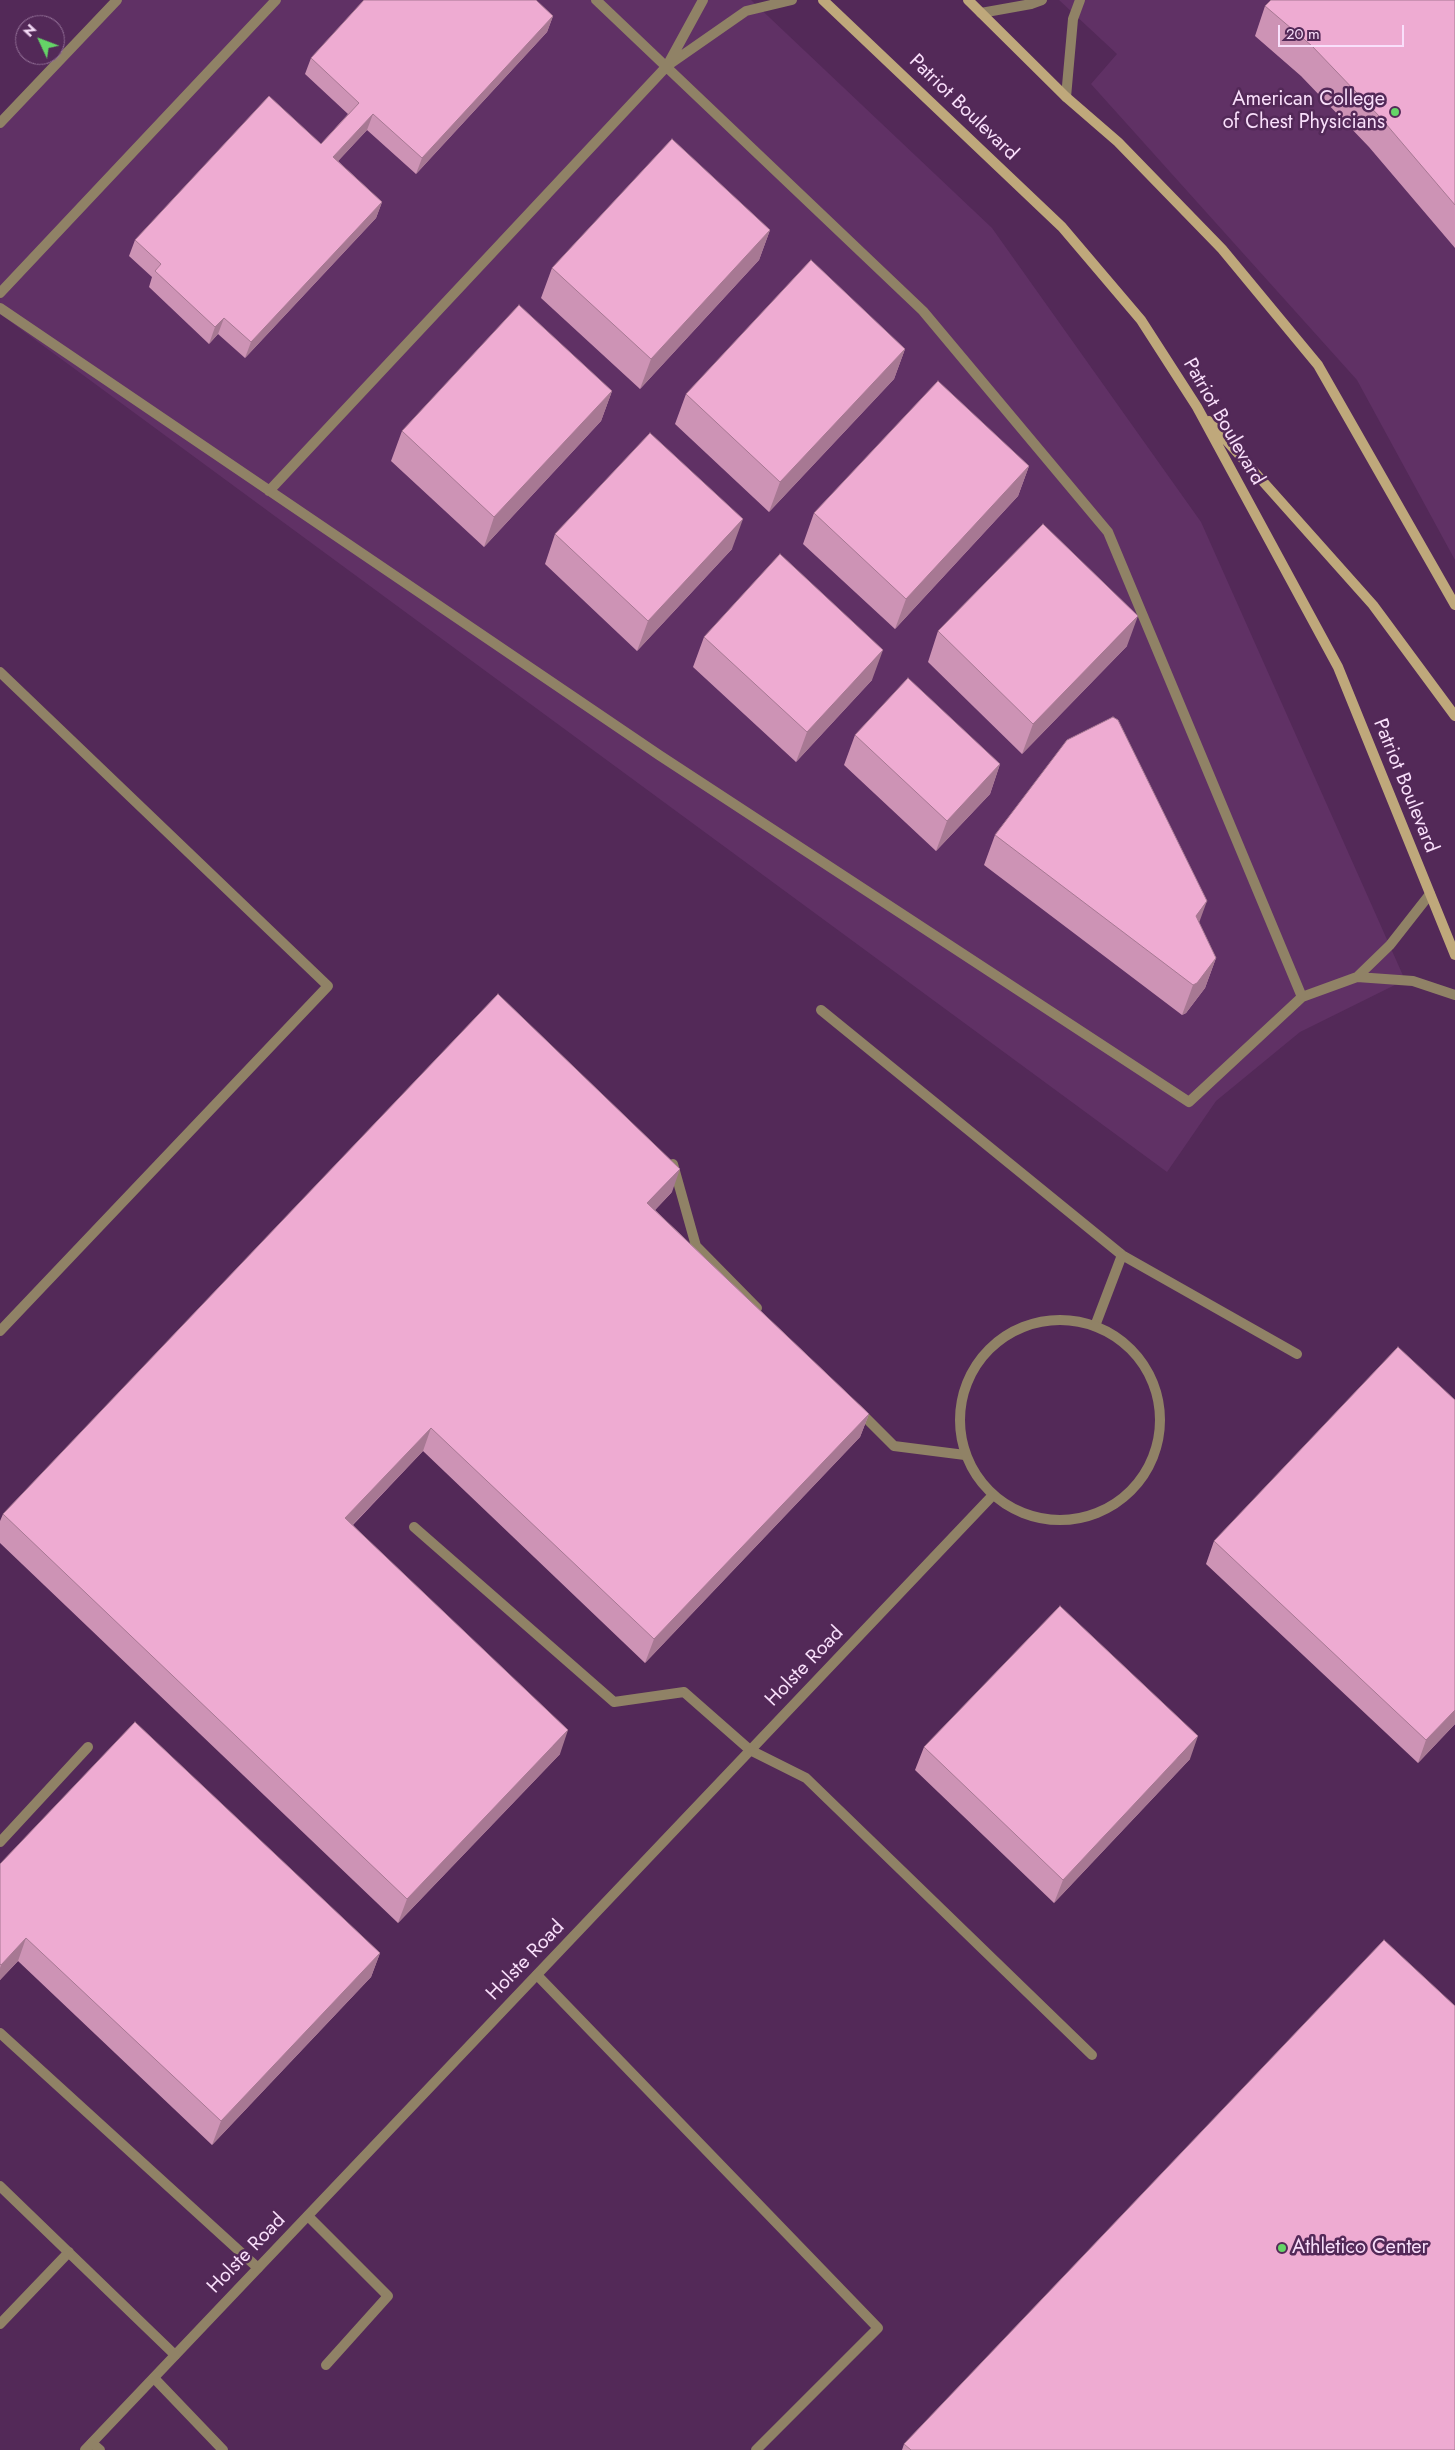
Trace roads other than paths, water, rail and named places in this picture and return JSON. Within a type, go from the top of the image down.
[{"type":"main road","name":"Patriot Boulevard","points":[[823,0],[1062,227],[1141,320],[1197,407],[1338,667],[1455,955]]},
{"type":"main road","points":[[968,0],[1066,97],[1118,142],[1222,249],[1318,366],[1455,605]]},
{"type":"main road","points":[[1197,407],[1373,605],[1455,716]]},
{"type":"street","points":[[0,123],[117,0]]},
{"type":"street","points":[[0,293],[276,0]]},
{"type":"street","points":[[596,0],[668,66],[923,311],[1108,532],[1302,997]]},
{"type":"street","points":[[668,66],[704,0]]},
{"type":"street","points":[[269,491],[668,66],[746,11],[792,0]]},
{"type":"street","points":[[980,13],[1031,4],[1042,0]]},
{"type":"street","points":[[1066,97],[1072,19],[1080,0]]},
{"type":"street","points":[[0,308],[659,755],[1189,1102],[1302,997],[1357,977],[1413,981],[1455,995]]},
{"type":"street","points":[[0,672],[328,986],[0,1331]]},
{"type":"street","points":[[1357,977],[1390,945],[1430,894]]},
{"type":"street","points":[[821,1010],[1122,1255],[1297,1354]]},
{"type":"street","points":[[667,1159],[674,1166],[696,1246],[764,1315]]},
{"type":"street","points":[[1095,1326],[1122,1255]]},
{"type":"street","points":[[0,1314],[8,1322]]},
{"type":"street","points":[[1064,1320],[1095,1326],[1123,1342],[1145,1366],[1158,1395],[1160,1427],[1153,1458],[1136,1485],[1112,1506],[1082,1518],[1051,1520],[1020,1513],[993,1496],[977,1477],[966,1455],[959,1423],[964,1390],[979,1362],[1002,1338],[1031,1324],[1064,1320]]},
{"type":"street","points":[[846,1398],[894,1446],[966,1455]]},
{"type":"street","name":"Holste Road","points":[[93,2448],[175,2355],[993,1496]]},
{"type":"street","points":[[414,1527],[614,1702],[684,1692],[750,1750],[806,1778],[1092,2055]]},
{"type":"street","points":[[0,1842],[88,1747]]},
{"type":"street","points":[[537,1975],[878,2328],[756,2450]]},
{"type":"street","points":[[0,2033],[258,2268]]},
{"type":"street","points":[[0,2186],[175,2355]]},
{"type":"street","points":[[308,2216],[388,2296],[326,2365]]},
{"type":"street","points":[[0,2324],[69,2252]]},
{"type":"street","points":[[154,2378],[223,2450]]},
{"type":"place","name":"American College of Chest Physicians","points":[[1395,112]]},
{"type":"place","name":"Athletico Center","points":[[1282,2248]]}]
